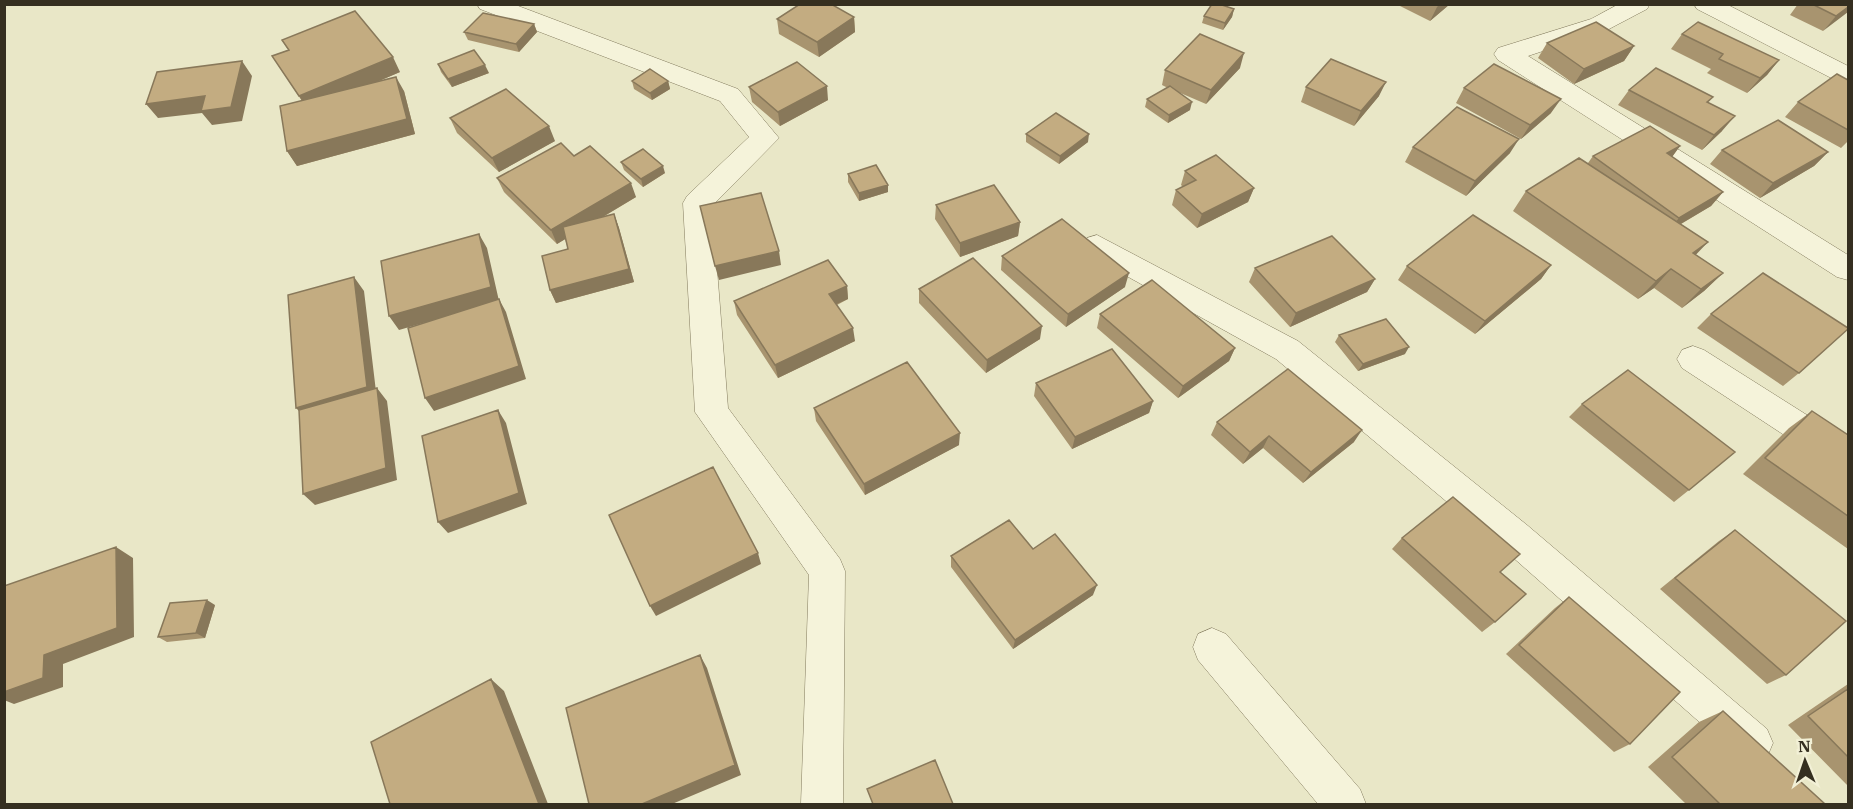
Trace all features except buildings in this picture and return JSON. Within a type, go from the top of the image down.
[{"type":"street","points":[[489,4],[729,95],[765,138],[697,203],[712,412],[827,571],[822,804]]},
{"type":"street","points":[[1638,4],[1600,24],[1507,54],[1848,269]]},
{"type":"street","points":[[1706,4],[1848,76]]},
{"type":"street","points":[[1097,246],[1287,350],[1514,536],[1779,766]]},
{"type":"street","points":[[1693,359],[1848,459]]},
{"type":"street","points":[[1212,647],[1345,804]]}]
